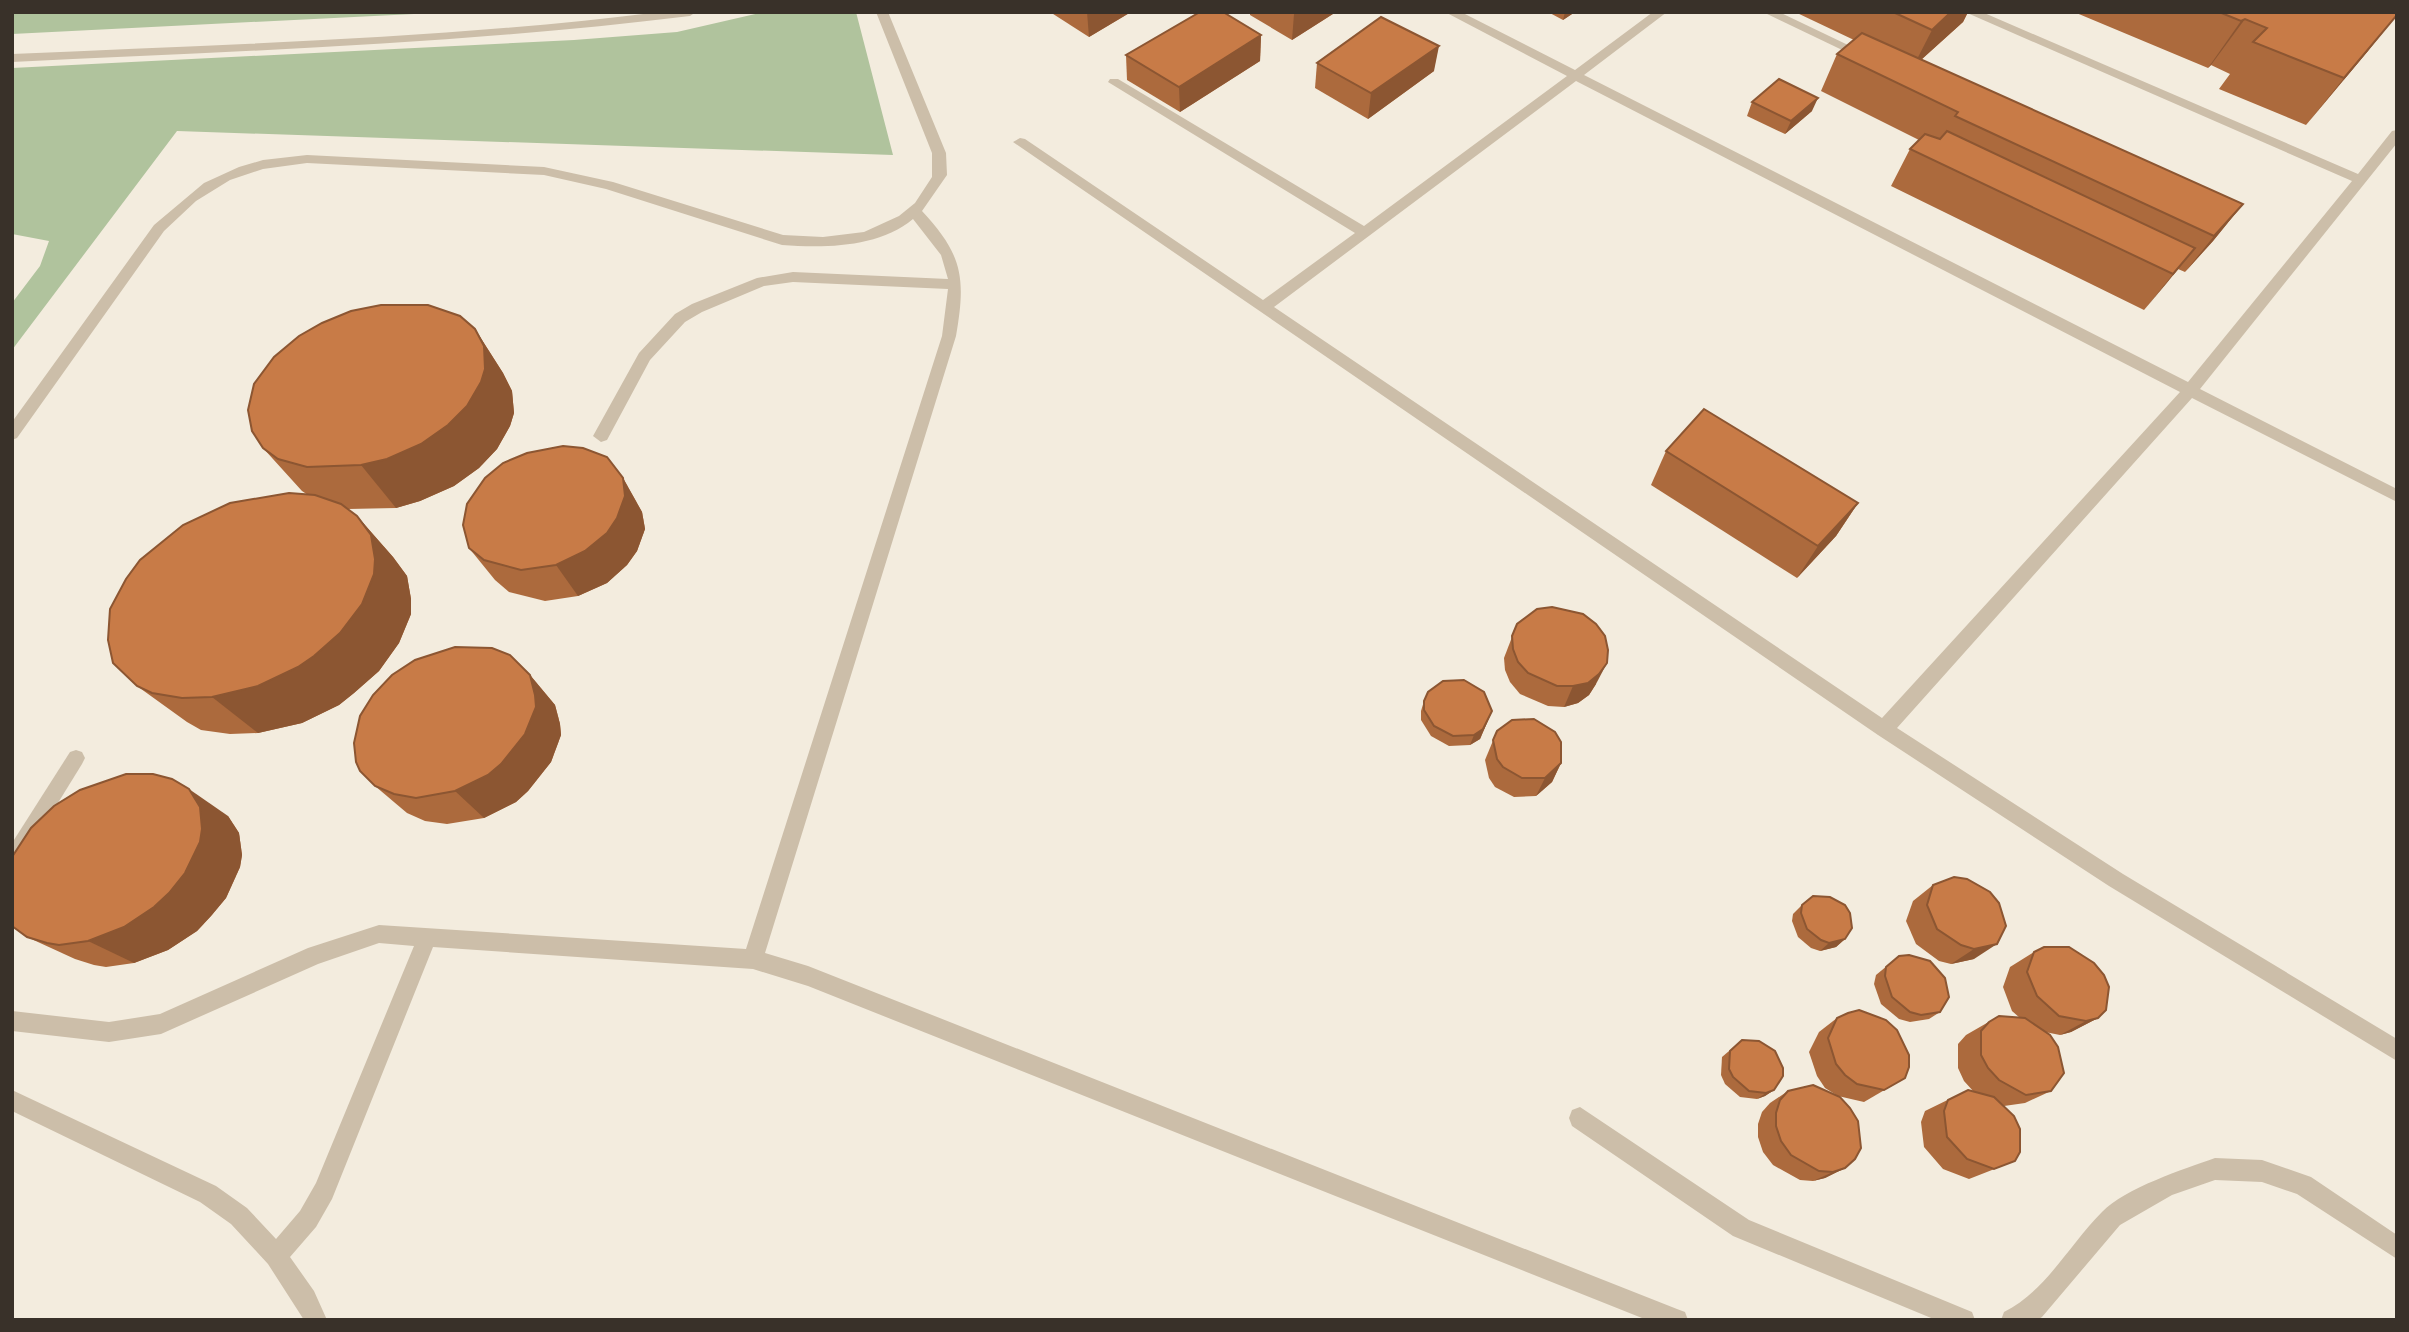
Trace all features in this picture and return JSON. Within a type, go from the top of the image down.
[{"type":"lane","points":[[12,58],[419,38],[572,27],[690,12]]},
{"type":"lane","points":[[12,434],[159,228],[179,206],[207,185],[241,169],[274,161],[307,159],[544,171],[608,185],[782,240],[811,243],[844,240],[875,233],[903,221],[926,200],[940,175],[939,153],[882,12]]},
{"type":"lane","points":[[1451,12],[2397,496]]},
{"type":"lane","points":[[1264,307],[1661,12]]},
{"type":"lane","points":[[1769,12],[1880,63]]},
{"type":"lane","points":[[1971,12],[2361,180]]},
{"type":"lane","points":[[1114,82],[1365,233]]},
{"type":"lane","points":[[1884,729],[2190,391],[2397,134]]},
{"type":"lane","points":[[1020,142],[1884,729],[2116,880],[2397,1051]]},
{"type":"lane","points":[[752,959],[949,336],[956,300],[954,266],[943,241],[914,211]]},
{"type":"lane","points":[[601,436],[643,357],[680,318],[697,308],[762,281],[793,277],[955,284]]},
{"type":"lane","points":[[12,860],[76,758]]},
{"type":"lane","points":[[12,1021],[109,1032],[161,1024],[346,943],[379,934],[752,959],[808,976],[1677,1320]]},
{"type":"lane","points":[[275,1256],[308,1219],[324,1191],[427,937]]},
{"type":"lane","points":[[12,1100],[208,1194],[239,1216],[275,1256],[306,1299],[316,1320]]},
{"type":"lane","points":[[1580,1118],[1741,1228],[1964,1320]]},
{"type":"lane","points":[[2012,1320],[2034,1309],[2112,1217],[2166,1185],[2216,1169],[2262,1171],[2303,1185],[2397,1248]]},
{"type":"green space","points":[[12,12],[454,12],[12,34]]},
{"type":"green space","points":[[764,12],[856,12],[893,155],[177,131],[12,350],[12,303],[40,266],[49,241],[12,234],[12,68],[574,40],[677,32]]},
{"type":"building","points":[[1200,12],[1223,12],[1261,35],[1179,87],[1126,55]]},
{"type":"building","points":[[1893,12],[1951,12],[1932,30]]},
{"type":"building","points":[[2219,12],[2397,12],[2397,15],[2344,78],[2253,42],[2267,28]]},
{"type":"building","points":[[1381,17],[1439,46],[1371,93],[1317,63]]},
{"type":"building","points":[[1862,33],[2243,204],[2214,236],[1955,116],[1958,112],[1837,54]]},
{"type":"building","points":[[1779,79],[1818,98],[1791,121],[1752,102]]},
{"type":"building","points":[[1947,131],[2195,248],[2173,274],[1910,149],[1925,134],[1940,139]]},
{"type":"building","points":[[381,305],[428,305],[460,316],[475,329],[484,346],[485,369],[467,406],[448,425],[421,444],[387,459],[361,465],[307,467],[278,459],[263,448],[252,431],[248,410],[254,384],[274,357],[299,336],[322,323],[351,311]]},
{"type":"building","points":[[1704,409],[1858,503],[1818,546],[1666,451]]},
{"type":"building","points":[[563,446],[583,448],[607,457],[623,478],[625,496],[617,518],[607,533],[585,551],[556,565],[521,570],[484,560],[469,548],[463,525],[467,504],[485,478],[503,463],[527,453]]},
{"type":"building","points":[[289,493],[315,495],[341,504],[357,516],[371,535],[375,559],[374,574],[362,604],[340,633],[298,667],[258,686],[212,697],[182,698],[152,693],[137,686],[113,663],[108,640],[110,609],[140,560],[183,525],[230,503]]},
{"type":"building","points":[[1552,607],[1583,614],[1596,624],[1605,636],[1607,663],[1588,683],[1557,686],[1528,673],[1518,662],[1512,636],[1517,624],[1537,609]]},
{"type":"building","points":[[455,647],[492,648],[510,655],[530,675],[536,707],[525,734],[501,764],[488,775],[455,791],[416,798],[394,794],[375,786],[360,771],[356,762],[354,743],[360,716],[373,695],[392,675],[415,660]]},
{"type":"building","points":[[1464,680],[1484,692],[1492,711],[1483,729],[1474,735],[1453,736],[1434,726],[1424,710],[1424,701],[1428,692],[1443,681]]},
{"type":"building","points":[[1534,719],[1555,732],[1561,742],[1561,763],[1545,778],[1522,778],[1503,767],[1497,759],[1493,740],[1497,731],[1512,720]]},
{"type":"building","points":[[126,774],[153,774],[172,779],[189,789],[200,807],[200,842],[185,873],[154,907],[124,927],[88,941],[59,945],[27,937],[12,926],[12,857],[31,828],[54,806],[80,790]]},
{"type":"building","points":[[1954,877],[1967,879],[1990,892],[1999,903],[2006,926],[1997,944],[1974,949],[1961,945],[1937,929],[1927,905],[1933,885]]},
{"type":"building","points":[[1813,896],[1830,897],[1845,905],[1850,913],[1852,928],[1845,939],[1829,943],[1807,929],[1801,913],[1802,905]]},
{"type":"building","points":[[2044,947],[2069,947],[2094,963],[2104,975],[2109,987],[2106,1010],[2098,1018],[2086,1021],[2059,1016],[2037,996],[2027,972],[2034,952]]},
{"type":"building","points":[[1909,955],[1930,961],[1945,978],[1949,997],[1940,1012],[1921,1015],[1910,1012],[1892,997],[1885,976],[1886,967],[1899,956]]},
{"type":"building","points":[[1859,1010],[1886,1020],[1897,1030],[1909,1055],[1905,1078],[1884,1090],[1857,1084],[1836,1064],[1828,1038],[1837,1018]]},
{"type":"building","points":[[1999,1016],[2025,1018],[2050,1035],[2058,1047],[2064,1073],[2051,1091],[2026,1095],[1999,1080],[1988,1068],[1981,1055],[1981,1031]]},
{"type":"building","points":[[1742,1040],[1759,1041],[1775,1051],[1783,1068],[1783,1076],[1774,1090],[1766,1093],[1749,1091],[1733,1077],[1729,1069],[1730,1051]]},
{"type":"building","points":[[1813,1085],[1840,1097],[1858,1121],[1861,1148],[1855,1159],[1845,1168],[1833,1172],[1819,1171],[1791,1155],[1781,1141],[1776,1126],[1780,1100],[1788,1091]]},
{"type":"building","points":[[1968,1090],[1994,1097],[2014,1116],[2020,1129],[2020,1152],[2015,1161],[1994,1169],[1967,1159],[1947,1137],[1944,1111],[1948,1100]]}]
